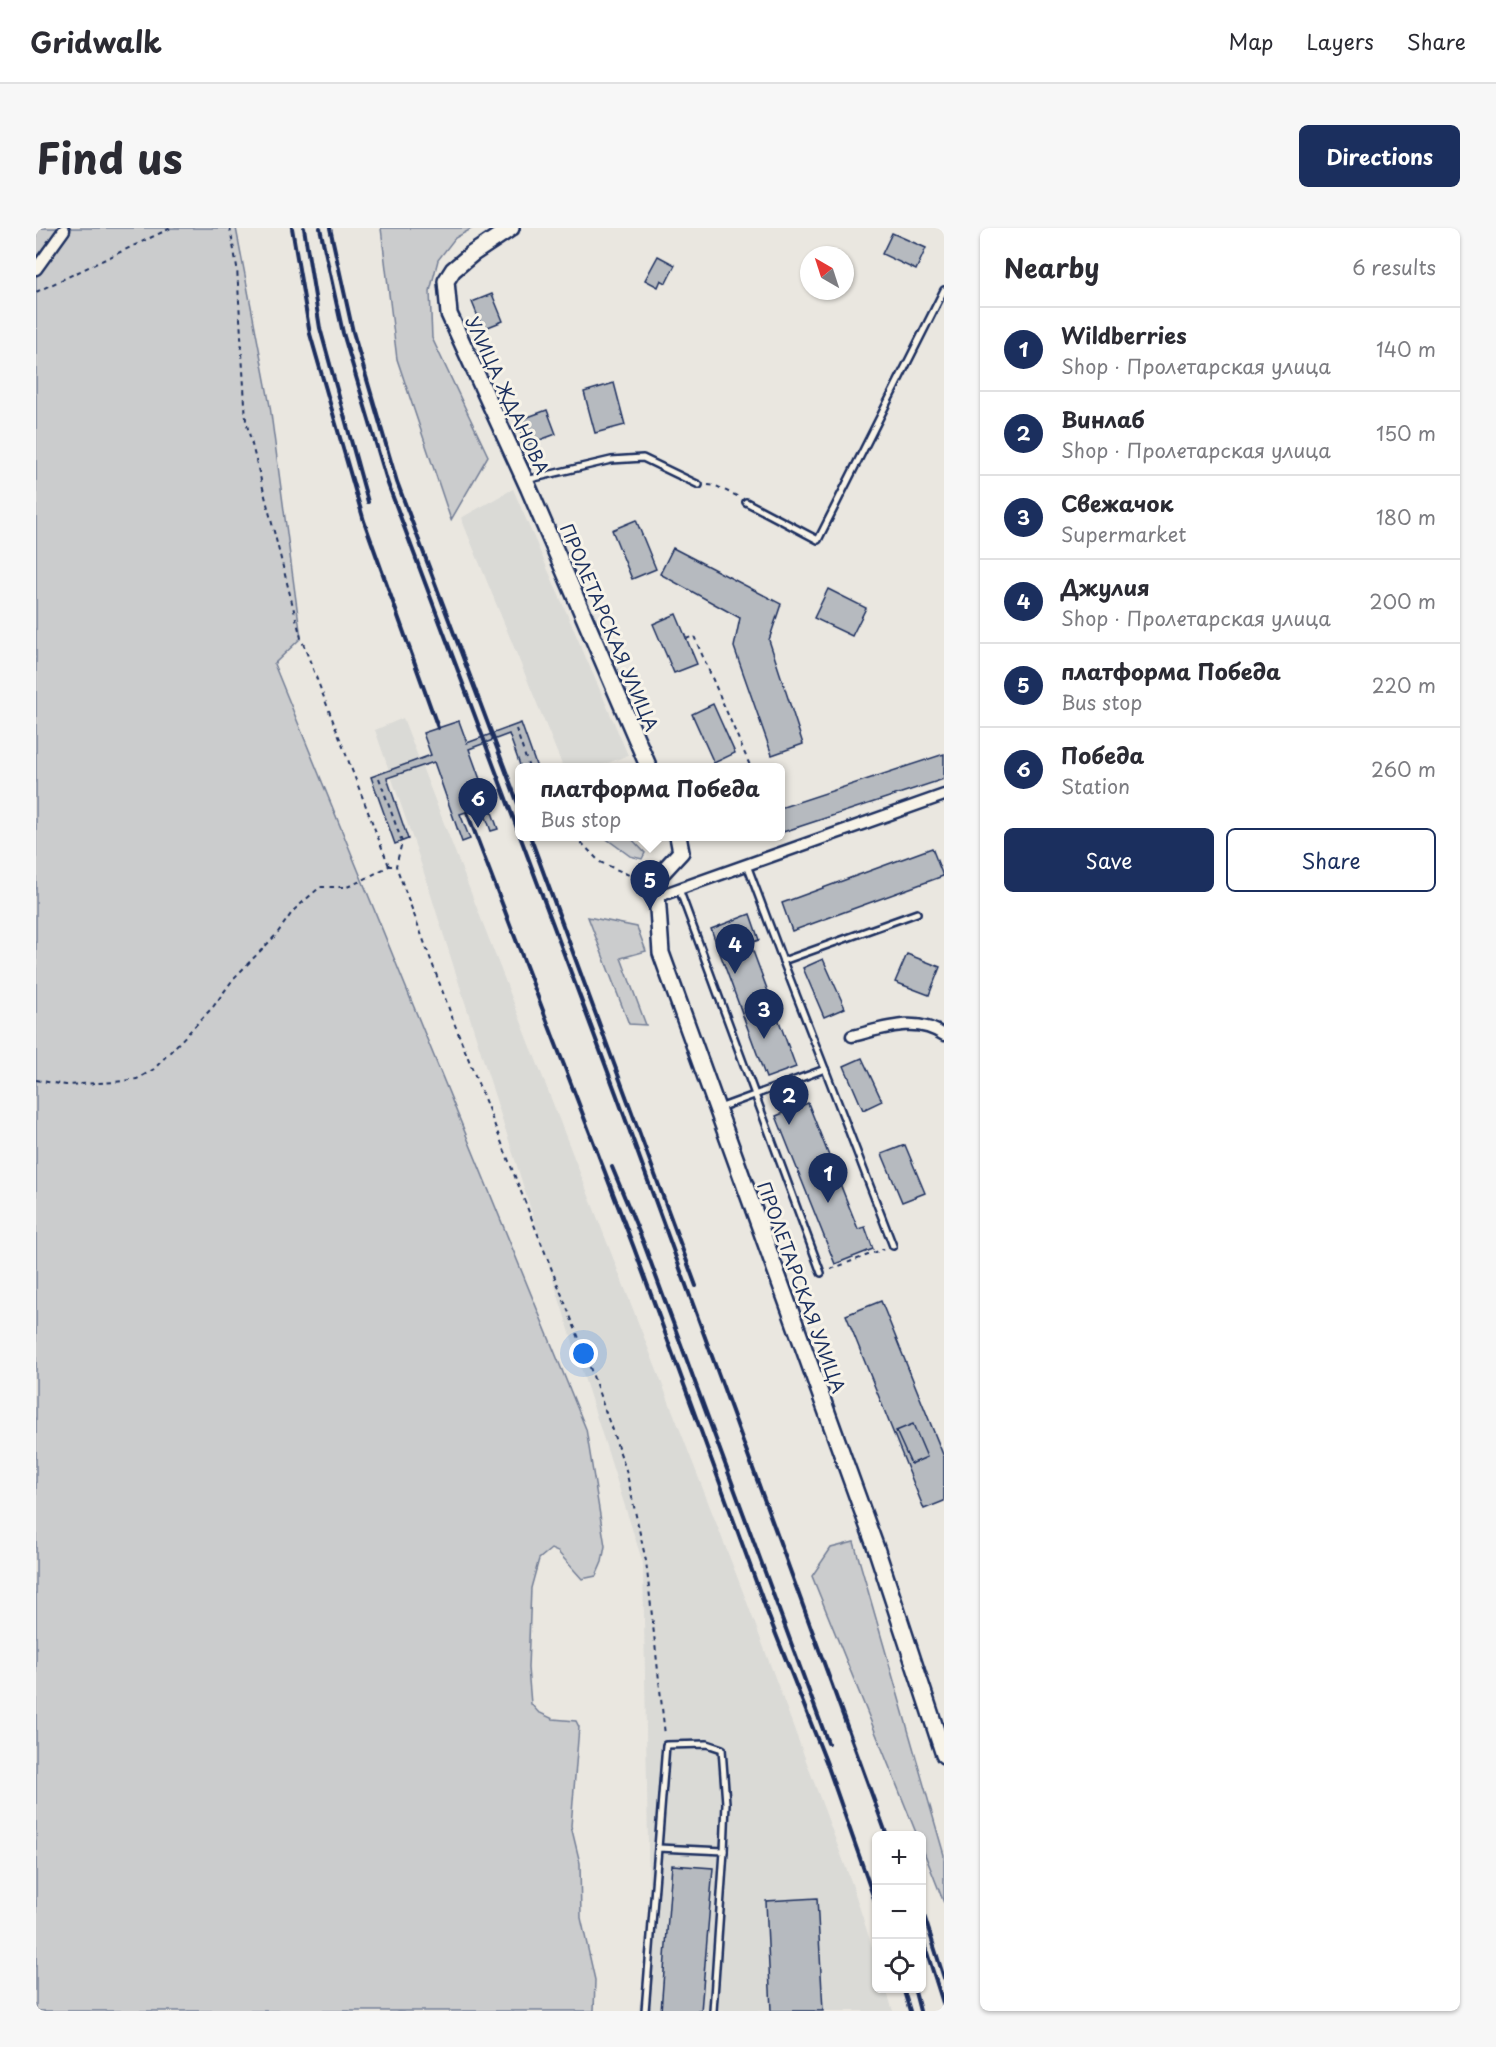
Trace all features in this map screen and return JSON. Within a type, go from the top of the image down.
[{"type":"main road","name":"УЛИЦА ЖДАНОВА","points":[[511,228],[472,254],[453,270],[446,281],[445,290],[454,328],[535,501]]},
{"type":"main road","name":"ПРОЛЕТАРСКАЯ УЛИЦА","points":[[535,501],[647,763]]},
{"type":"main road","name":"ПРОЛЕТАРСКАЯ УЛИЦА","points":[[679,841],[681,852],[656,879],[659,896],[661,952],[877,1551],[944,1755]]},
{"type":"street","points":[[36,269],[64,230]]},
{"type":"street","points":[[659,896],[944,795]]},
{"type":"street","points":[[852,1036],[909,1024],[924,1026],[944,1035]]},
{"type":"lane","points":[[746,502],[818,540],[944,290]]},
{"type":"lane","points":[[525,480],[610,460],[643,458],[699,485]]},
{"type":"lane","points":[[747,865],[893,1246]]},
{"type":"lane","points":[[679,889],[821,1273]]},
{"type":"lane","points":[[783,961],[917,913]]},
{"type":"lane","points":[[717,1109],[825,1070]]},
{"type":"lane","points":[[645,2011],[666,1745],[707,1744],[722,1749],[726,1803],[713,2011]]},
{"type":"lane","points":[[658,1848],[724,1851]]},
{"type":"path","points":[[36,292],[171,228]]},
{"type":"path","points":[[230,228],[237,267],[246,422],[301,638],[389,866]]},
{"type":"path","points":[[699,485],[716,486],[746,502]]},
{"type":"path","points":[[686,639],[694,636],[749,763]]},
{"type":"path","points":[[516,729],[527,763]]},
{"type":"path","points":[[380,778],[402,842],[396,866],[455,1025],[586,1356],[627,1470],[646,1561],[666,1745]]},
{"type":"path","points":[[579,841],[600,861],[638,879]]},
{"type":"path","points":[[36,1080],[66,1085],[115,1082],[137,1079],[154,1069],[213,1007],[234,978],[276,934],[293,911],[320,887],[347,886],[389,866],[396,866]]},
{"type":"path","points":[[821,1273],[893,1246]]},
{"type":"shaded area","points":[[36,228],[236,228],[270,406],[301,638],[274,664],[586,1429],[605,1546],[602,1562],[596,1576],[582,1579],[558,1552],[551,1549],[539,1559],[531,1588],[528,1668],[531,1704],[538,1712],[553,1719],[576,1721],[579,1727],[571,1826],[580,1863],[581,1918],[595,1980],[594,2011],[36,2011]]},
{"type":"shaded area","points":[[381,228],[473,228],[455,238],[438,260],[430,291],[432,338],[488,456],[451,520],[397,359]]},
{"type":"shaded area","points":[[513,489],[628,755],[608,763],[561,763],[461,518]]},
{"type":"shaded area","points":[[403,718],[745,1597],[852,1884],[872,1946],[872,1993],[887,1993],[893,2011],[638,2011],[650,1956],[643,1563],[417,851],[375,730]]},
{"type":"shaded area","points":[[609,841],[634,841],[645,853],[642,859],[630,856]]},
{"type":"shaded area","points":[[588,917],[637,927],[646,951],[621,958],[646,1025],[629,1024]]},
{"type":"shaded area","points":[[854,1542],[944,1855],[944,1903],[926,1857],[926,1831],[915,1831],[812,1576],[831,1548]]},
{"type":"building","points":[[892,233],[926,248],[916,270],[882,254]]},
{"type":"building","points":[[658,256],[675,265],[666,283],[661,280],[658,287],[645,280]]},
{"type":"building","points":[[492,294],[503,321],[483,329],[472,302]]},
{"type":"building","points":[[614,383],[625,425],[595,433],[584,392]]},
{"type":"building","points":[[547,410],[556,434],[526,445],[517,421]]},
{"type":"building","points":[[636,520],[656,569],[632,579],[612,530]]},
{"type":"building","points":[[673,548],[781,604],[769,640],[803,744],[772,755],[734,647],[740,618],[660,574]]},
{"type":"building","points":[[828,589],[866,608],[852,636],[814,618]]},
{"type":"building","points":[[676,614],[697,664],[674,673],[653,624]]},
{"type":"building","points":[[713,704],[735,753],[714,763],[692,714]]},
{"type":"building","points":[[459,721],[467,743],[521,723],[535,763],[519,763],[509,734],[469,749],[498,829],[491,831],[482,806],[460,814],[470,839],[462,842],[434,762],[387,778],[408,839],[395,844],[371,777],[431,755],[423,733]]},
{"type":"building","points":[[944,754],[944,779],[785,831],[785,806]]},
{"type":"building","points":[[932,848],[943,876],[792,931],[782,903]]},
{"type":"building","points":[[750,914],[759,940],[750,943],[796,1067],[766,1078],[711,929]]},
{"type":"building","points":[[907,954],[940,967],[929,995],[895,982]]},
{"type":"building","points":[[823,959],[845,1008],[824,1017],[803,968]]},
{"type":"building","points":[[862,1058],[882,1101],[863,1110],[844,1066]]},
{"type":"building","points":[[808,1103],[858,1229],[865,1227],[873,1249],[835,1264],[776,1116]]},
{"type":"building","points":[[905,1145],[925,1193],[902,1202],[882,1154]]},
{"type":"building","points":[[881,1301],[944,1457],[944,1501],[924,1509],[846,1315]]},
{"type":"building","points":[[913,1424],[927,1457],[911,1464],[896,1431]]},
{"type":"building","points":[[672,1865],[713,1868],[701,2011],[661,2011]]},
{"type":"building","points":[[817,1898],[823,2011],[771,2011],[766,1901]]},
{"type":"railway","points":[[292,228],[310,334],[364,521],[438,728]]},
{"type":"railway","points":[[304,228],[320,328],[368,502]]},
{"type":"railway","points":[[320,228],[343,333],[388,484],[515,823]]},
{"type":"railway","points":[[330,228],[353,332],[397,482],[515,796]]},
{"type":"railway","points":[[467,812],[634,1248],[766,1609],[827,1764],[872,1893]]},
{"type":"railway","points":[[522,841],[885,1831]]},
{"type":"railway","points":[[532,841],[696,1286]]},
{"type":"railway","points":[[612,1167],[644,1244],[828,1743]]},
{"type":"railway","points":[[926,1922],[944,1978]]},
{"type":"railway","points":[[923,1939],[944,2006]]},
{"type":"railway","points":[[905,1993],[910,2011]]},
{"type":"railway","points":[[915,1993],[920,2011]]},
{"type":"place","name":"Победа","points":[[478,828]]},
{"type":"place","name":"платформа Победа","points":[[650,910]]},
{"type":"place","name":"Джулия","points":[[735,974]]},
{"type":"place","name":"Свежачок","points":[[764,1039]]},
{"type":"place","name":"Винлаб","points":[[789,1125]]},
{"type":"place","name":"Wildberries","points":[[828,1203]]}]
